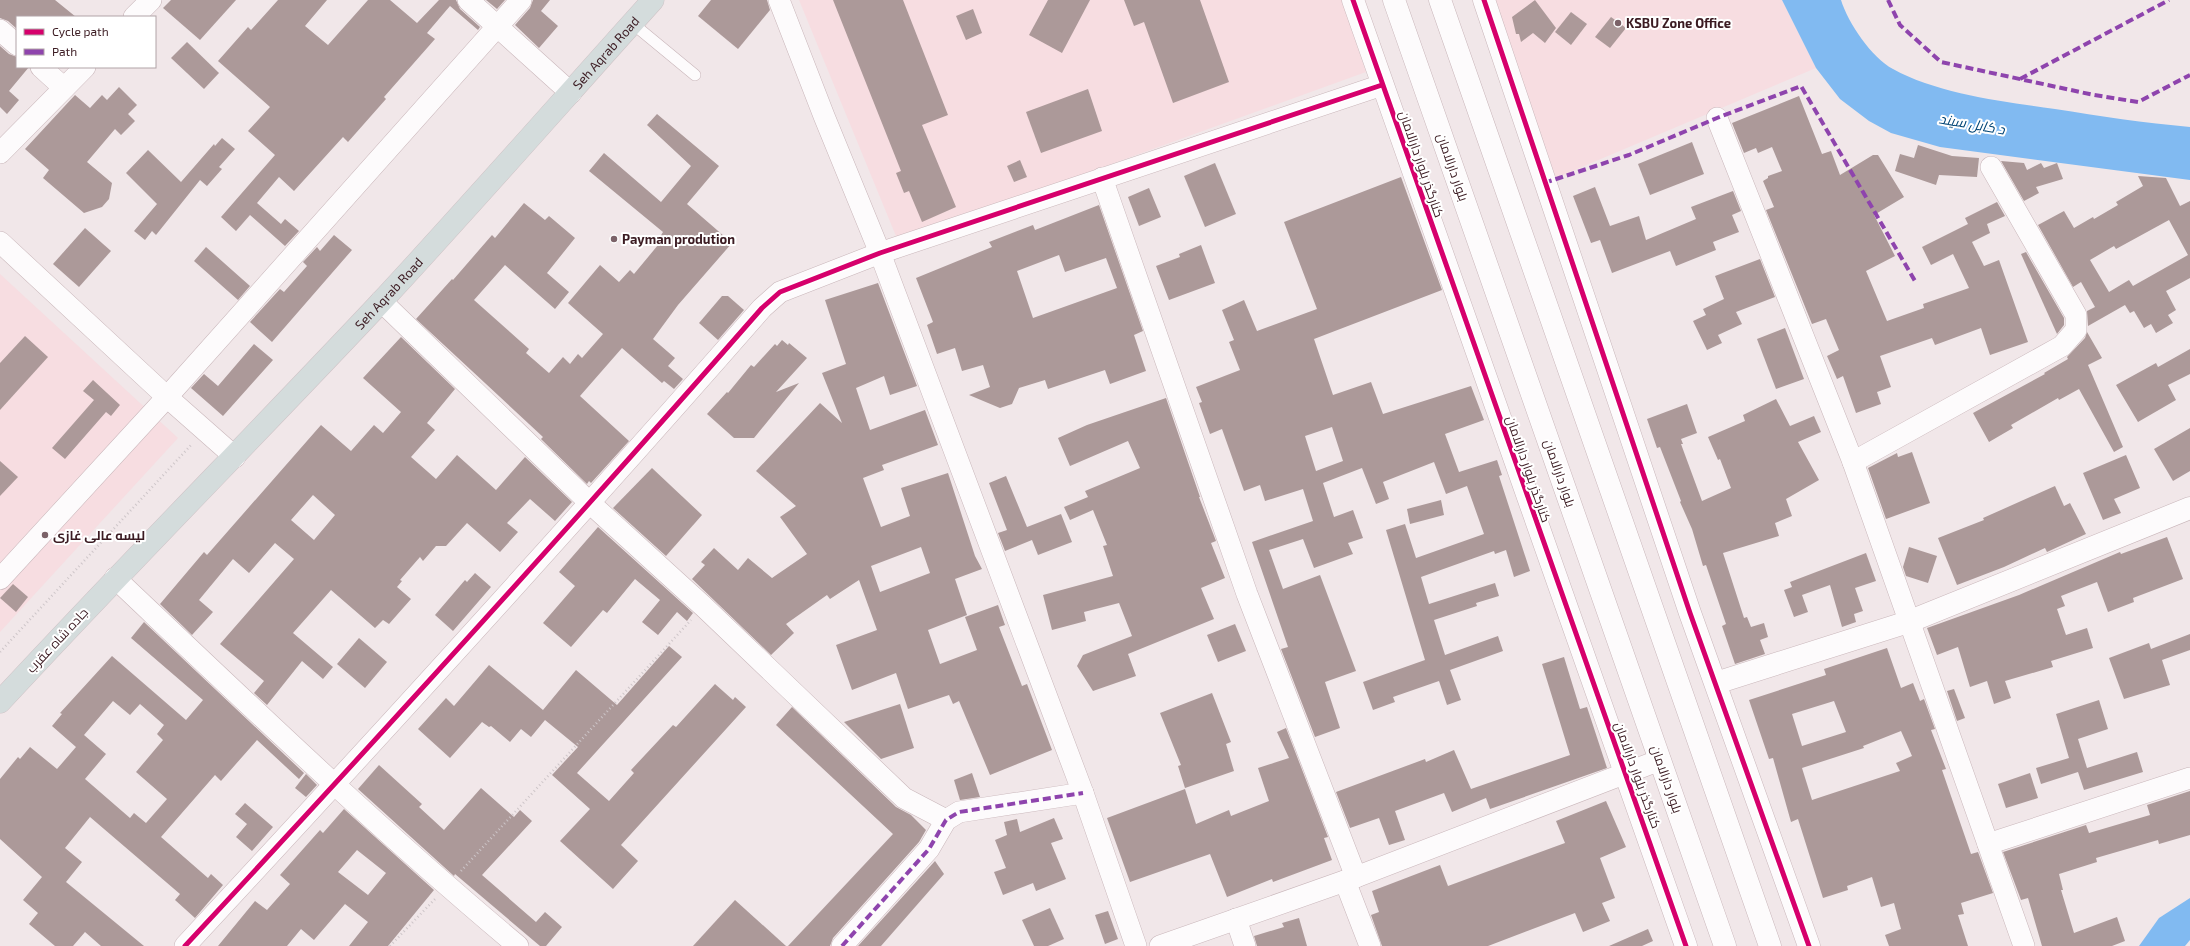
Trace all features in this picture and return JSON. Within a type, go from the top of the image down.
[{"type":"highway","name":"Seh Aqrab Road","points":[[115,578],[235,457],[381,302],[571,93],[653,0]]},
{"type":"highway","name":"جاده شاه عقرب","points":[[0,702],[115,578]]},
{"type":"street","points":[[135,16],[151,0]]},
{"type":"street","points":[[468,0],[498,25],[571,93]]},
{"type":"street","points":[[0,579],[167,397],[520,0]]},
{"type":"street","points":[[779,0],[824,116],[880,253],[1083,793],[1136,946]]},
{"type":"street","name":"کنارگذر بلوار دارالامان","points":[[1353,0],[1686,946]]},
{"type":"street","name":"بلوار دارالامان","points":[[1394,0],[1725,946]]},
{"type":"street","points":[[1440,0],[1770,946]]},
{"type":"street","points":[[1484,0],[1687,606],[1716,683],[1809,946]]},
{"type":"street","points":[[0,30],[16,45]]},
{"type":"street","points":[[42,68],[64,88]]},
{"type":"street","points":[[0,153],[84,68]]},
{"type":"street","points":[[184,946],[335,785],[591,504],[762,308],[780,292],[880,253],[1382,85]]},
{"type":"street","points":[[1717,118],[1853,462],[1908,622],[2024,946]]},
{"type":"street","points":[[1853,462],[2062,346],[2076,330],[2076,315],[1991,167]]},
{"type":"street","points":[[1102,178],[1247,594],[1351,879],[1370,946]]},
{"type":"street","points":[[0,242],[167,397],[235,457]]},
{"type":"street","points":[[381,302],[591,504],[703,606],[904,798],[946,820]]},
{"type":"street","points":[[1716,683],[1908,622],[2190,508]]},
{"type":"street","points":[[115,578],[335,785],[447,887],[518,946]]},
{"type":"street","points":[[1160,946],[1351,879],[1660,760]]},
{"type":"street","points":[[1988,844],[2190,778]]},
{"type":"street","points":[[842,946],[929,849],[946,820],[959,812],[1083,793]]},
{"type":"street","points":[[1236,919],[1245,946]]},
{"type":"lane","points":[[632,23],[695,75]]},
{"type":"path","points":[[390,946],[447,887],[703,606]]},
{"type":"shaded area","points":[[799,0],[1342,0],[1366,72],[898,241]]},
{"type":"shaded area","points":[[1484,0],[1782,0],[1816,68],[1544,183]]},
{"type":"shaded area","name":"لیسه عالی غازی","points":[[0,274],[178,438],[0,632]]},
{"type":"water","name":"د کابل سيند","points":[[1782,0],[1841,0],[1844,9],[1855,29],[1877,57],[1893,69],[1930,85],[1994,100],[2122,119],[2190,127],[2190,180],[1940,147],[1891,133],[1869,121],[1840,99],[1816,68]]},
{"type":"water","points":[[2190,898],[2190,940],[2185,946],[2139,946],[2159,918]]},
{"type":"building","points":[[0,0],[55,0],[75,16],[16,16],[16,28],[8,21],[0,18]]},
{"type":"building","points":[[171,0],[236,0],[200,40],[163,8]]},
{"type":"building","points":[[278,0],[327,0],[305,26],[328,45],[368,0],[390,0],[417,23],[439,0],[456,0],[460,9],[480,27],[478,30],[450,6],[427,33],[435,39],[384,97],[386,99],[348,142],[343,137],[294,191],[279,177],[257,203],[281,224],[285,219],[299,231],[285,246],[250,215],[236,231],[221,217],[275,155],[248,131],[270,107],[218,61],[248,27],[251,30]]},
{"type":"building","points":[[486,0],[505,0],[497,9]]},
{"type":"building","points":[[533,0],[550,0],[541,11],[558,26],[539,48],[515,25],[530,8]]},
{"type":"building","points":[[711,0],[767,0],[770,10],[738,49],[698,16]]},
{"type":"building","points":[[833,0],[903,0],[948,115],[922,125],[956,207],[922,222],[909,191],[904,193],[896,173],[901,171]]},
{"type":"building","points":[[1048,0],[1090,0],[1062,53],[1029,35]]},
{"type":"building","points":[[1124,0],[1200,0],[1229,82],[1173,103],[1144,22],[1134,26]]},
{"type":"building","points":[[1535,0],[1556,28],[1545,43],[1533,33],[1521,42],[1519,34],[1516,34],[1512,17]]},
{"type":"building","points":[[973,9],[982,33],[966,40],[956,16]]},
{"type":"building","points":[[1571,12],[1587,24],[1571,45],[1555,32]]},
{"type":"building","points":[[1611,17],[1626,28],[1610,48],[1595,37]]},
{"type":"building","points":[[187,42],[219,73],[204,89],[171,58]]},
{"type":"building","points":[[0,46],[9,54],[16,57],[16,68],[28,68],[9,91],[19,100],[7,114],[0,107]]},
{"type":"building","points":[[119,87],[137,105],[128,114],[135,121],[121,135],[115,129],[87,162],[112,183],[109,199],[102,207],[84,213],[43,178],[49,170],[25,149],[75,95],[90,108],[102,95],[107,100]]},
{"type":"building","points":[[1088,89],[1102,131],[1041,153],[1026,112]]},
{"type":"building","points":[[1799,96],[1822,154],[1831,151],[1840,175],[1873,155],[1878,155],[1904,197],[1874,215],[1895,256],[1866,271],[1887,321],[1924,308],[1923,304],[1969,288],[1953,254],[1931,265],[1922,247],[1968,224],[1965,218],[1997,202],[2005,216],[1987,224],[1990,233],[1972,242],[1984,266],[1999,260],[2028,342],[1990,355],[1981,328],[1935,345],[1932,338],[1880,356],[1891,387],[1877,392],[1881,404],[1856,413],[1843,376],[1837,379],[1827,356],[1839,350],[1826,319],[1812,324],[1766,210],[1774,207],[1763,181],[1768,178],[1768,176],[1782,171],[1772,147],[1758,153],[1756,148],[1744,153],[1732,123]]},
{"type":"building","points":[[657,114],[719,166],[687,204],[732,243],[678,305],[653,339],[675,358],[668,366],[683,379],[674,389],[664,381],[662,383],[622,348],[580,396],[629,441],[591,483],[589,481],[587,484],[541,439],[543,437],[416,319],[452,279],[453,280],[492,235],[495,238],[524,203],[545,220],[549,216],[575,238],[547,273],[569,292],[555,309],[505,265],[474,300],[529,349],[526,353],[549,373],[563,357],[570,364],[578,354],[582,358],[603,334],[568,303],[600,265],[619,282],[630,270],[634,274],[663,239],[660,237],[663,232],[589,171],[604,153],[661,202],[691,166],[647,125]]},
{"type":"building","points":[[222,138],[235,149],[219,167],[222,169],[207,186],[200,180],[156,235],[152,231],[145,240],[134,231],[157,204],[126,173],[148,150],[181,182],[214,144],[215,146]]},
{"type":"building","points":[[1692,142],[1704,174],[1650,195],[1638,164]]},
{"type":"building","points":[[1918,145],[1952,156],[1979,158],[1977,177],[1939,175],[1936,185],[1895,171],[1900,154],[1914,158]]},
{"type":"building","points":[[1020,160],[1027,177],[1014,182],[1007,166]]},
{"type":"building","points":[[2001,161],[2024,163],[2027,170],[2041,163],[2044,168],[2057,163],[2063,179],[2036,187],[2039,193],[2024,201]]},
{"type":"building","points":[[1215,163],[1236,214],[1205,227],[1184,176]]},
{"type":"building","points":[[2138,176],[2166,178],[2180,206],[2190,201],[2190,278],[2166,291],[2176,310],[2168,315],[2173,323],[2156,333],[2151,324],[2144,328],[2134,311],[2130,313],[2125,305],[2088,326],[2087,311],[2095,307],[2081,282],[2073,287],[2038,225],[2064,211],[2074,228],[2093,217],[2094,219],[2118,205],[2116,202],[2143,186]],"holes":[[[2169,220],[2188,255],[2133,286],[2129,280],[2109,292],[2090,260],[2114,246],[2116,249]]]},
{"type":"building","points":[[1401,177],[1442,290],[1314,339],[1333,395],[1371,382],[1383,414],[1471,386],[1484,420],[1445,434],[1459,472],[1497,460],[1502,475],[1499,476],[1530,571],[1514,577],[1506,550],[1495,554],[1494,551],[1421,577],[1429,604],[1495,583],[1499,596],[1476,603],[1477,606],[1434,620],[1445,655],[1498,636],[1503,651],[1450,670],[1461,700],[1447,705],[1439,681],[1393,697],[1395,702],[1373,710],[1363,682],[1425,660],[1386,530],[1405,524],[1416,558],[1484,534],[1467,486],[1446,494],[1434,462],[1383,482],[1389,499],[1376,504],[1362,468],[1323,483],[1334,517],[1353,510],[1363,538],[1348,543],[1353,554],[1314,568],[1303,539],[1269,550],[1283,589],[1320,575],[1356,671],[1325,682],[1340,728],[1315,737],[1281,649],[1288,647],[1252,542],[1313,521],[1303,489],[1265,501],[1260,485],[1244,491],[1222,429],[1210,434],[1199,403],[1202,402],[1196,387],[1240,370],[1229,342],[1234,340],[1222,310],[1244,300],[1257,331],[1317,309],[1284,222]],"holes":[[[1332,427],[1343,461],[1316,471],[1305,436]]]},
{"type":"building","points":[[1595,187],[1610,226],[1639,216],[1646,240],[1696,219],[1691,207],[1733,191],[1741,211],[1732,215],[1739,232],[1713,242],[1716,250],[1676,266],[1670,251],[1612,273],[1600,240],[1591,243],[1573,196]]},
{"type":"building","points":[[1149,188],[1161,217],[1139,226],[1128,197]]},
{"type":"building","points":[[1099,205],[1143,331],[1134,335],[1146,371],[1110,384],[1105,370],[1048,389],[1045,380],[1019,388],[1012,404],[1000,408],[969,395],[990,387],[983,365],[962,371],[955,348],[937,354],[927,325],[933,322],[916,278],[992,247],[989,242],[1033,225],[1035,230]],"holes":[[[1059,255],[1065,272],[1106,258],[1117,288],[1033,318],[1017,271]]]},
{"type":"building","points":[[85,228],[111,251],[79,287],[53,264]]},
{"type":"building","points":[[334,235],[352,250],[272,342],[250,322],[280,289],[284,292],[307,266],[303,262],[317,247],[320,251]]},
{"type":"building","points":[[1201,245],[1215,283],[1169,300],[1156,266],[1180,257],[1179,254]]},
{"type":"building","points":[[206,247],[250,286],[238,300],[194,261]]},
{"type":"building","points":[[2026,252],[2064,318],[2064,325],[2057,334],[2021,254]]},
{"type":"building","points":[[1760,259],[1775,297],[1736,312],[1742,324],[1718,335],[1722,343],[1707,350],[1693,321],[1706,315],[1703,309],[1724,299],[1715,276]]},
{"type":"building","points":[[878,283],[917,386],[890,395],[884,376],[856,388],[870,430],[925,410],[938,445],[882,465],[884,470],[863,478],[881,527],[910,516],[901,488],[948,473],[975,556],[982,569],[955,579],[967,615],[928,630],[940,664],[977,650],[965,617],[998,605],[1005,625],[999,627],[1022,686],[1027,684],[1052,750],[990,775],[959,701],[953,704],[949,695],[908,709],[896,673],[852,690],[836,645],[877,630],[859,580],[830,599],[827,595],[786,624],[794,633],[771,655],[692,579],[705,565],[701,562],[714,548],[738,570],[748,558],[772,578],[807,554],[780,517],[796,506],[756,471],[820,403],[842,423],[822,373],[846,364],[825,300]],"holes":[[[921,547],[930,573],[880,592],[871,566]]]},
{"type":"building","points":[[722,296],[728,296],[744,310],[718,340],[699,323]]},
{"type":"building","points":[[1785,328],[1804,379],[1776,389],[1757,339]]},
{"type":"building","points":[[2087,332],[2102,358],[2088,365],[2123,447],[2114,452],[2079,389],[2059,400],[2058,398],[2011,425],[2013,428],[1989,442],[1973,413],[2045,374],[2044,373],[2068,359],[2067,357],[2085,338]]},
{"type":"building","points":[[25,336],[48,357],[0,410],[0,363]]},
{"type":"building","points":[[401,337],[455,389],[427,423],[435,430],[411,457],[436,479],[457,455],[496,490],[525,457],[572,502],[555,521],[530,499],[507,523],[518,532],[500,552],[467,523],[446,546],[436,546],[423,561],[420,557],[400,580],[402,581],[397,587],[411,599],[389,624],[383,620],[375,628],[331,590],[293,633],[333,667],[323,679],[302,661],[267,705],[254,693],[264,681],[220,644],[294,559],[275,543],[249,573],[233,559],[199,600],[213,612],[192,635],[160,604],[204,552],[207,555],[321,425],[351,451],[374,425],[383,433],[401,412],[363,378]],"holes":[[[313,495],[335,515],[314,540],[291,520]]]},
{"type":"building","points":[[782,340],[788,345],[789,343],[807,358],[776,392],[799,383],[754,438],[734,438],[707,414],[727,392],[728,393],[751,365],[754,367],[775,344],[777,346]]},
{"type":"building","points":[[254,344],[273,360],[223,416],[191,388],[204,374],[218,386]]},
{"type":"building","points":[[2190,349],[2190,374],[2168,385],[2176,400],[2138,422],[2116,385],[2156,363],[2158,367]]},
{"type":"building","points":[[93,380],[120,405],[111,416],[106,412],[65,459],[52,448],[94,400],[83,391]]},
{"type":"building","points":[[1166,398],[1199,497],[1216,541],[1211,543],[1225,578],[1201,588],[1214,619],[1128,654],[1136,676],[1093,691],[1077,666],[1083,655],[1132,636],[1119,603],[1084,612],[1086,621],[1052,630],[1043,595],[1113,576],[1103,546],[1107,545],[1093,510],[1070,520],[1064,507],[1088,497],[1085,491],[1140,468],[1128,441],[1070,466],[1058,438],[1087,425]]},
{"type":"building","points":[[1776,399],[1790,426],[1814,416],[1821,432],[1798,442],[1819,480],[1786,499],[1792,516],[1775,523],[1779,536],[1723,553],[1744,618],[1747,617],[1751,627],[1764,623],[1768,637],[1760,640],[1765,654],[1735,664],[1722,626],[1726,624],[1706,565],[1703,566],[1692,529],[1680,502],[1681,501],[1660,447],[1657,448],[1647,419],[1687,404],[1697,433],[1681,439],[1683,444],[1681,444],[1702,501],[1731,488],[1720,459],[1718,460],[1708,437],[1745,421],[1743,415]]},
{"type":"building","points":[[2190,428],[2190,471],[2173,481],[2154,449]]},
{"type":"building","points":[[1912,452],[1930,503],[1886,519],[1868,468],[1897,453],[1898,457]]},
{"type":"building","points":[[2126,455],[2140,488],[2114,499],[2121,513],[2103,520],[2083,473]]},
{"type":"building","points":[[0,461],[18,477],[0,496]]},
{"type":"building","points":[[652,468],[702,515],[666,556],[613,508]]},
{"type":"building","points":[[1006,476],[1027,527],[1061,514],[1072,542],[1038,555],[1032,540],[1005,551],[998,533],[1007,530],[989,483]]},
{"type":"building","points":[[2055,486],[2064,506],[2070,503],[2086,534],[2047,552],[2045,548],[2004,567],[1957,585],[1938,538],[1984,520],[1983,518]]},
{"type":"building","points":[[1441,500],[1444,515],[1410,524],[1407,509]]},
{"type":"building","points":[[598,527],[693,613],[687,621],[677,612],[658,635],[642,622],[660,600],[635,579],[607,613],[603,610],[571,647],[543,623],[575,586],[559,572]]},
{"type":"building","points":[[2167,537],[2183,579],[2133,598],[2134,602],[2108,612],[2097,582],[2061,596],[2065,606],[2057,609],[2066,635],[2087,628],[2093,648],[2051,661],[2053,667],[2005,681],[2011,698],[1994,704],[1987,681],[1970,687],[1958,647],[1937,655],[1927,628],[2019,595],[2120,552],[2121,554]]},
{"type":"building","points":[[1909,547],[1937,556],[1928,583],[1906,576],[1903,567]]},
{"type":"building","points":[[1866,553],[1876,581],[1855,588],[1863,611],[1854,614],[1856,622],[1842,627],[1830,585],[1802,595],[1808,612],[1794,617],[1784,590],[1792,587],[1790,582]]},
{"type":"building","points":[[475,573],[491,587],[453,631],[435,615],[465,580],[467,582]]},
{"type":"building","points":[[13,584],[28,597],[16,612],[0,598]]},
{"type":"building","points":[[144,622],[304,773],[299,779],[257,740],[221,781],[215,775],[161,837],[208,878],[211,874],[223,885],[195,918],[175,900],[180,894],[90,817],[65,848],[82,862],[66,882],[144,946],[101,946],[85,932],[73,946],[55,946],[29,924],[38,913],[23,900],[42,877],[0,839],[0,779],[18,757],[20,759],[30,747],[57,769],[76,747],[52,726],[62,714],[60,713],[112,656],[186,720],[203,700],[131,638]],"holes":[[[113,701],[130,715],[140,704],[164,725],[157,734],[163,740],[136,772],[167,799],[146,823],[134,813],[130,818],[85,779],[106,754],[84,735]]]},
{"type":"building","points":[[1235,624],[1246,651],[1218,662],[1207,635]]},
{"type":"building","points":[[2190,634],[2190,650],[2162,660],[2170,685],[2124,699],[2109,658],[2149,643],[2151,649]]},
{"type":"building","points":[[359,638],[387,662],[365,688],[337,664]]},
{"type":"building","points":[[669,646],[682,657],[577,773],[609,801],[634,773],[631,770],[673,725],[676,727],[715,684],[733,700],[735,697],[746,707],[621,845],[638,861],[613,889],[560,841],[590,809],[552,775],[578,747],[545,720],[531,737],[521,729],[510,742],[491,726],[489,727],[482,722],[450,758],[418,729],[446,698],[454,706],[489,665],[543,710],[576,670],[617,705]]},
{"type":"building","points":[[1887,648],[1901,688],[1913,683],[1920,701],[1924,699],[1935,729],[1931,730],[1946,769],[1942,770],[1971,854],[1978,852],[1993,893],[1961,903],[1964,914],[1958,915],[1968,946],[1889,946],[1885,935],[1901,929],[1894,903],[1881,907],[1872,877],[1847,886],[1848,890],[1823,898],[1798,819],[1791,822],[1773,758],[1769,759],[1749,700],[1826,675],[1824,669]],"holes":[[[1834,701],[1846,732],[1802,746],[1792,714]],[[1901,731],[1912,756],[1896,763],[1900,771],[1812,800],[1802,768],[1864,748],[1863,746]]]},
{"type":"building","points":[[1564,657],[1580,709],[1587,707],[1607,768],[1490,809],[1486,798],[1452,812],[1444,793],[1395,811],[1405,840],[1389,845],[1379,818],[1350,828],[1336,792],[1425,759],[1426,762],[1454,750],[1471,789],[1570,755],[1542,664]]},
{"type":"building","points":[[1954,689],[1965,718],[1957,721],[1947,691]]},
{"type":"building","points":[[1212,693],[1231,742],[1226,744],[1234,771],[1185,788],[1178,766],[1181,765],[1160,713]]},
{"type":"building","points":[[2099,700],[2108,729],[2078,739],[2087,768],[2137,752],[2143,772],[2084,790],[2078,772],[2041,784],[2036,768],[2069,758],[2056,714]]},
{"type":"building","points":[[900,704],[914,748],[881,759],[844,722]]},
{"type":"building","points":[[792,707],[896,807],[911,815],[926,830],[919,842],[833,938],[830,946],[788,946],[893,834],[776,725]]},
{"type":"building","points":[[1286,728],[1328,837],[1324,838],[1332,860],[1273,882],[1272,879],[1227,897],[1210,854],[1130,882],[1107,818],[1185,789],[1196,824],[1229,810],[1231,816],[1269,801],[1258,768],[1289,758],[1277,732]]},
{"type":"building","points":[[379,765],[422,804],[419,807],[444,830],[481,788],[514,817],[520,810],[532,821],[482,875],[536,922],[545,912],[562,927],[546,946],[540,946],[455,874],[454,876],[358,789]]},
{"type":"building","points":[[972,773],[980,797],[960,800],[954,780]]},
{"type":"building","points":[[2030,773],[2038,798],[2006,808],[1998,784]]},
{"type":"building","points":[[306,774],[317,785],[306,797],[295,788]]},
{"type":"building","points":[[2190,791],[2190,835],[2159,844],[2158,840],[2096,858],[2097,862],[2059,874],[2063,890],[2061,890],[2074,933],[2117,917],[2125,941],[2112,946],[2042,946],[2028,898],[2021,900],[2003,852],[2086,825],[2089,833],[2150,815],[2147,805]]},
{"type":"building","points":[[1606,801],[1626,847],[1600,858],[1615,898],[1602,903],[1610,921],[1583,932],[1575,913],[1488,946],[1382,946],[1371,915],[1379,912],[1372,891],[1440,865],[1448,886],[1565,843],[1556,821]]},
{"type":"building","points":[[245,803],[273,827],[252,851],[236,837],[247,824],[235,814]]},
{"type":"building","points":[[344,809],[434,890],[388,946],[349,946],[368,922],[345,904],[314,940],[301,929],[287,946],[218,946],[255,901],[267,910],[290,884],[280,875],[320,830],[323,833]],"holes":[[[357,850],[386,873],[368,895],[338,872]]]},
{"type":"building","points":[[1054,818],[1063,839],[1051,843],[1066,879],[1036,891],[1033,883],[1003,895],[994,872],[1006,868],[995,840],[1007,835],[1004,822],[1017,819],[1020,832]]},
{"type":"building","points":[[935,861],[944,874],[881,946],[858,946]]},
{"type":"building","points":[[735,900],[786,946],[693,946]]},
{"type":"building","points":[[1050,908],[1064,939],[1048,946],[1034,946],[1022,920]]},
{"type":"building","points":[[1108,911],[1118,939],[1105,944],[1095,915]]},
{"type":"building","points":[[1299,918],[1307,946],[1257,946],[1254,936],[1284,927],[1282,923]]},
{"type":"building","points":[[1648,929],[1653,941],[1642,946],[1609,946]]},
{"type":"marked path","points":[[1888,0],[1900,25],[1941,62],[2094,95],[2138,102],[2190,75]]},
{"type":"marked path","points":[[2020,79],[2169,0]]},
{"type":"marked path","points":[[1544,183],[1629,155],[1717,118],[1801,86],[1915,281]]},
{"type":"marked path","points":[[842,946],[929,849],[946,820],[959,812],[1083,793]]},
{"type":"cycle path","points":[[1353,0],[1686,946]]},
{"type":"cycle path","points":[[1484,0],[1690,613],[1809,946]]},
{"type":"cycle path","points":[[185,946],[476,629],[762,308],[780,292],[880,253],[1382,85]]},
{"type":"place","name":"KSBU Zone Office","points":[[1618,23]]},
{"type":"place","name":"Payman prodution","points":[[614,239]]},
{"type":"place","name":"لیسه عالی غازی","points":[[45,535]]}]
